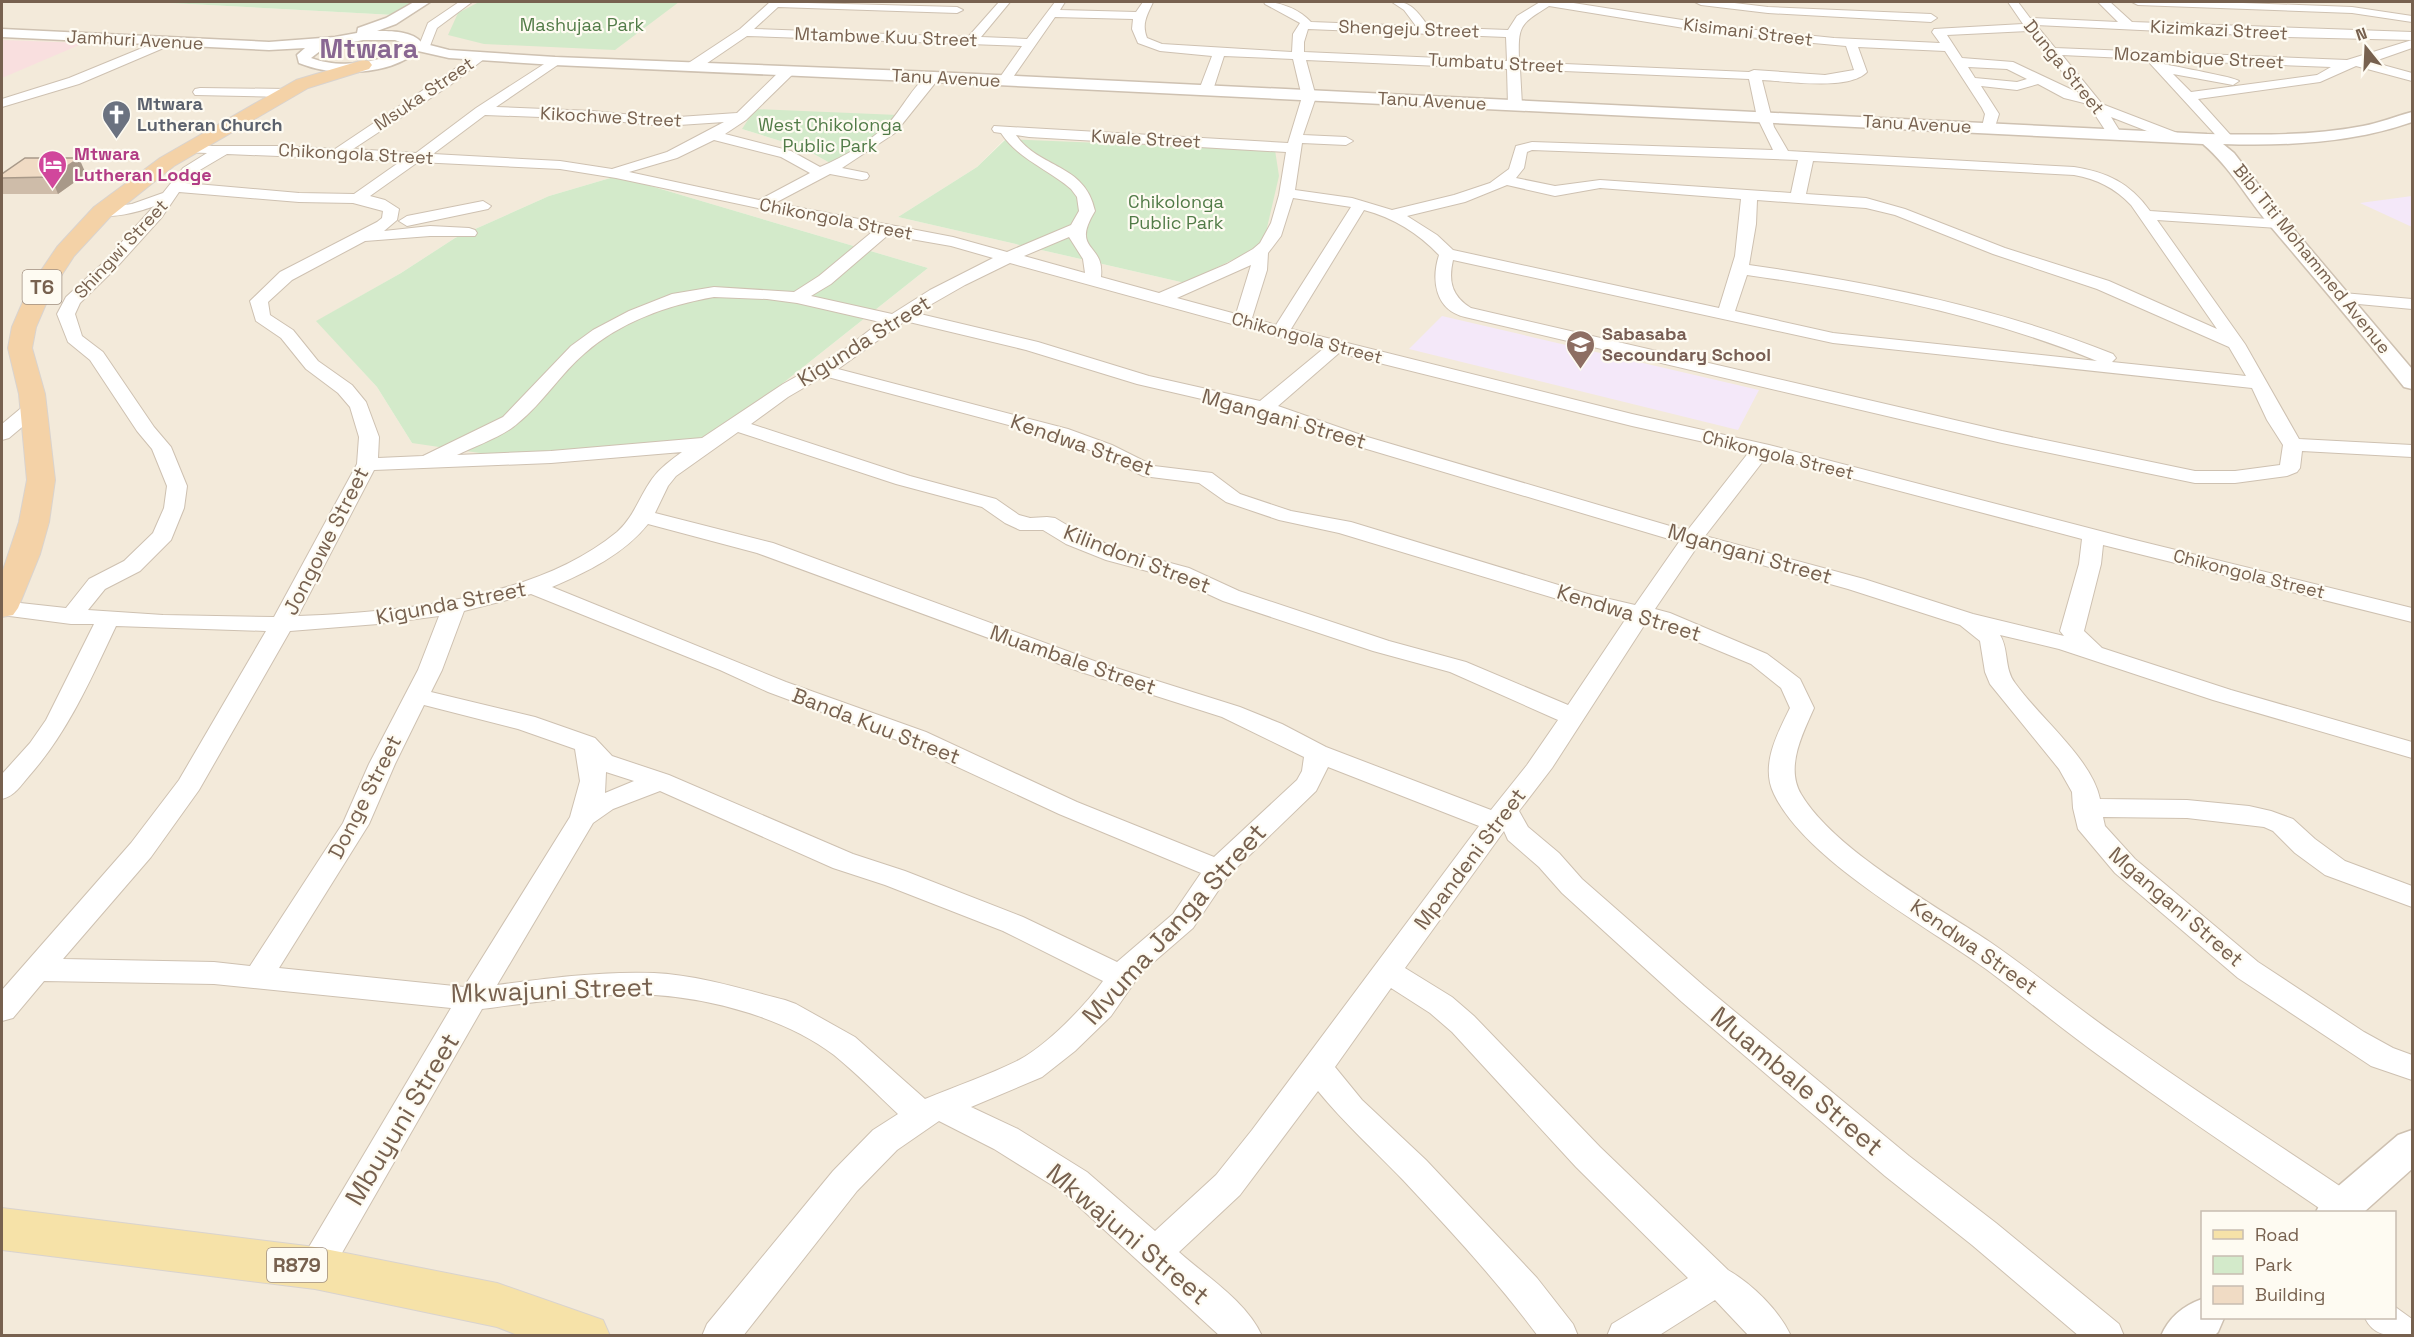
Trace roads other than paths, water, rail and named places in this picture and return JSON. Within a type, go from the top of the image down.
[{"type":"highway","name":"T6","points":[[2,608],[25,554],[34,522],[41,480],[32,394],[21,348],[27,319],[40,290],[65,252],[102,212],[130,189],[301,75],[363,65]]},
{"type":"main road","name":"R879","points":[[2,1229],[315,1268],[496,1305],[585,1335]]},
{"type":"street","name":"T6","points":[[301,75],[304,55],[309,50],[391,21],[423,2]]},
{"type":"street","points":[[415,44],[432,26],[466,2]]},
{"type":"street","points":[[692,67],[744,32],[775,2],[960,6]]},
{"type":"street","points":[[972,40],[1005,2]]},
{"type":"street","points":[[1004,80],[1028,43],[1060,2]]},
{"type":"street","points":[[1052,13],[1138,16],[1148,2]]},
{"type":"street","points":[[1160,299],[1197,285],[1260,252],[1270,240],[1286,193],[1295,143],[1310,95],[1299,55],[1299,34],[1306,25],[1301,18],[1269,2]]},
{"type":"street","points":[[1398,2],[1414,15],[1425,29]]},
{"type":"street","points":[[1515,105],[1512,34],[1521,19],[1548,2]]},
{"type":"street","name":"Kisimani Street","points":[[1548,2],[1709,29],[1851,42],[1948,47]]},
{"type":"street","points":[[1701,2],[1768,10],[1931,18]]},
{"type":"street","points":[[1921,2],[1992,114],[1989,127]]},
{"type":"street","name":"Dunga Street","points":[[2013,2],[2028,24],[2095,104],[2114,133]]},
{"type":"street","points":[[2104,2],[2129,26]]},
{"type":"street","points":[[2138,2],[2220,3],[2352,10],[2412,19]]},
{"type":"street","points":[[2172,3],[2200,29]]},
{"type":"street","points":[[2220,3],[2248,32]]},
{"type":"street","points":[[929,38],[960,6]]},
{"type":"street","points":[[2261,6],[2285,25],[2325,34]]},
{"type":"street","points":[[1384,28],[1414,15]]},
{"type":"street","name":"Tumbatu Street","points":[[1138,16],[1138,34],[1142,40],[1149,44],[1181,50],[1513,63],[1825,79],[1853,76],[1861,72],[1851,42]]},
{"type":"street","points":[[391,21],[394,32],[415,44],[448,54]]},
{"type":"street","name":"Kizimkazi Street","points":[[1938,32],[1993,31],[2028,24],[2412,36]]},
{"type":"street","name":"Shengeju Street","points":[[1306,25],[1512,34]]},
{"type":"street","name":"Mtambwe Kuu Street","points":[[744,32],[1028,43]]},
{"type":"street","name":"Jamhuri Avenue","points":[[2,33],[269,46]]},
{"type":"street","name":"T6","points":[[339,39],[381,35],[415,44]]},
{"type":"street","points":[[269,46],[339,39]]},
{"type":"street","points":[[2,102],[74,81],[169,41]]},
{"type":"street","name":"T6","points":[[363,65],[402,56],[415,44]]},
{"type":"street","points":[[2187,96],[2320,78],[2352,63],[2412,44]]},
{"type":"street","points":[[200,92],[301,75],[294,53],[269,46]]},
{"type":"street","points":[[1206,90],[1220,51]]},
{"type":"street","name":"Mozambique Street","points":[[2050,51],[2154,62],[2352,63],[2412,77]]},
{"type":"street","points":[[388,61],[448,54]]},
{"type":"street","name":"Tanu Avenue","points":[[448,54],[692,67],[746,74],[788,71],[1004,80],[2228,140],[2338,134],[2372,130],[2410,120]]},
{"type":"street","name":"Msuka Street","points":[[338,153],[444,83],[480,56]]},
{"type":"street","points":[[357,199],[555,60]]},
{"type":"street","points":[[1957,60],[1980,65],[2009,65],[2069,95],[2175,137]]},
{"type":"street","points":[[2154,62],[2202,77],[2268,85]]},
{"type":"street","points":[[2154,62],[2228,140]]},
{"type":"street","points":[[610,173],[672,154],[710,136],[741,117],[788,71]]},
{"type":"street","points":[[1754,74],[1763,108],[1762,117],[1770,137],[1784,155]]},
{"type":"street","points":[[1971,81],[2018,86],[2049,76],[2072,76]]},
{"type":"street","points":[[761,205],[873,143],[891,130],[925,84],[934,77]]},
{"type":"street","name":"Kikochwe Street","points":[[482,111],[676,121],[741,117]]},
{"type":"street","points":[[676,121],[698,125],[710,136],[786,154],[823,170],[862,176]]},
{"type":"street","name":"Kwale Street","points":[[1075,230],[1087,211],[1087,201],[1082,193],[1074,183],[1012,142],[1002,130],[1295,143],[1346,141]]},
{"type":"street","name":"Bibi Titi Mohammed Avenue","points":[[2207,139],[2228,157],[2278,223],[2412,382]]},
{"type":"street","points":[[1393,214],[1495,187],[1507,181],[1515,172],[1520,150],[1532,146],[1806,156],[2088,173],[2100,176],[2130,195],[2236,344],[2293,445],[2290,468],[2280,472],[2235,477],[2194,477],[2002,437],[1465,312],[1448,301],[1444,293],[1443,266],[1447,254]]},
{"type":"street","name":"Chikongola Street","points":[[188,149],[338,153],[534,163],[610,173],[884,230],[953,242],[1336,347],[1632,420],[1762,449],[2093,536],[2412,615]]},
{"type":"street","name":"Shingwi Street","points":[[71,617],[97,584],[132,566],[163,535],[174,508],[177,486],[161,447],[147,431],[97,356],[74,338],[66,314],[72,301],[110,266],[157,214],[188,171],[202,160],[225,149]]},
{"type":"street","points":[[1797,198],[1806,156]]},
{"type":"street","points":[[1507,181],[1555,191],[1600,184],[1866,203],[1900,212],[1999,251],[2103,285],[2236,344]]},
{"type":"street","points":[[102,212],[135,208],[173,191],[286,198],[357,199],[383,204],[391,209],[389,220],[381,227]]},
{"type":"street","points":[[1286,193],[1360,205],[1393,214],[1417,226],[1432,237],[1447,254],[1833,338],[2257,383]]},
{"type":"street","points":[[1725,314],[1739,270],[1750,213],[1749,195]]},
{"type":"street","points":[[1281,332],[1360,205]]},
{"type":"street","name":"Jongowe Street","points":[[2,1010],[141,850],[190,784],[283,624],[368,464],[369,437],[359,406],[345,388],[312,365],[287,334],[262,317],[259,301],[286,276],[381,227],[483,206]]},
{"type":"street","points":[[2145,215],[2278,223]]},
{"type":"street","points":[[797,298],[825,280],[884,230]]},
{"type":"street","points":[[1075,230],[1075,236],[1093,262],[1092,280]]},
{"type":"street","name":"Kigunda Street","points":[[2,608],[108,620],[237,626],[392,616],[455,606],[533,588],[581,564],[623,536],[637,525],[651,496],[667,474],[796,384],[849,355],[898,318],[1005,257],[1075,230]]},
{"type":"street","points":[[360,237],[430,231],[470,233]]},
{"type":"street","points":[[1242,321],[1259,270],[1260,252]]},
{"type":"street","points":[[1739,270],[1894,294],[1987,315],[2097,353],[2134,369]]},
{"type":"street","name":"Mgangani Street","points":[[428,461],[510,421],[577,350],[598,333],[632,316],[678,298],[707,293],[767,294],[898,318],[1057,352],[1144,380],[1264,408],[1357,440],[1730,550],[1856,584],[1968,620],[1991,638],[1997,672],[2002,684],[2070,765],[2085,792],[2086,808],[2092,829],[2118,859],[2248,970],[2353,1040],[2382,1057],[2412,1068]]},
{"type":"street","points":[[2343,298],[2412,304]]},
{"type":"street","points":[[1264,408],[1336,347]]},
{"type":"street","name":"Kendwa Street","points":[[821,370],[1061,433],[1105,449],[1150,472],[1205,477],[1233,498],[1286,516],[1343,527],[1582,599],[1662,618],[1751,656],[1777,671],[1791,684],[1802,708],[1789,735],[1782,759],[1783,780],[1787,793],[1810,825],[1844,854],[2340,1210]]},
{"type":"street","points":[[2,434],[33,408]]},
{"type":"street","name":"Kilindoni Street","points":[[736,425],[903,480],[989,503],[1011,519],[1028,525],[1047,523],[1083,543],[1114,555],[1181,573],[1230,597],[1371,643],[1458,667],[1571,716]]},
{"type":"street","points":[[368,464],[575,455],[707,444]]},
{"type":"street","points":[[2293,445],[2412,451]]},
{"type":"street","name":"Mpandeni Street","points":[[1156,1252],[1228,1185],[1264,1140],[1500,816],[1540,766],[1571,716],[1693,538],[1762,449]]},
{"type":"street","name":"Muambale Street","points":[[643,516],[775,552],[1089,667],[1231,712],[1273,730],[1317,753],[1500,816],[1549,860],[1572,886],[1693,994],[1897,1166],[1984,1234],[2106,1335]]},
{"type":"street","points":[[2093,536],[2090,564],[2072,631],[2079,641],[2099,654]]},
{"type":"street","name":"Banda Kuu Street","points":[[533,588],[728,665],[787,691],[917,738],[1068,808],[1218,869]]},
{"type":"street","name":"Donge Street","points":[[257,979],[356,824],[382,764],[443,642],[455,606]]},
{"type":"street","points":[[2,790],[39,749],[58,720],[108,620]]},
{"type":"street","points":[[1968,620],[2040,636],[2222,695],[2412,750]]},
{"type":"street","points":[[417,696],[526,723],[586,744],[603,762],[660,781],[843,861],[895,878],[1013,924],[1122,978]]},
{"type":"street","name":"Mbuyuni Street","points":[[315,1268],[583,816],[592,798],[594,785],[591,757],[586,744]]},
{"type":"street","name":"Mvuma Janga Street","points":[[720,1335],[821,1214],[845,1181],[885,1140],[931,1112],[1031,1068],[1064,1042],[1100,1008],[1131,965],[1183,921],[1218,869],[1307,785],[1315,771],[1317,753]]},
{"type":"street","points":[[1307,785],[1364,771]]},
{"type":"street","points":[[583,816],[604,804],[660,781]]},
{"type":"street","points":[[2086,808],[2187,809],[2248,815],[2271,820],[2283,825],[2305,846],[2335,868],[2412,897]]},
{"type":"street","name":"Mkwajuni Street","points":[[39,970],[214,973],[473,999],[559,988],[654,984],[704,991],[763,1005],[785,1012],[844,1046],[931,1112],[1006,1139],[1075,1182],[1156,1252],[1244,1335]]},
{"type":"street","points":[[1387,971],[1441,1005],[1463,1024],[1588,1157],[1715,1281],[1732,1291],[1773,1335]]},
{"type":"street","points":[[1317,1067],[1351,1109],[1414,1170],[1524,1289],[1560,1335]]},
{"type":"street","points":[[2340,1210],[2412,1146]]},
{"type":"street","points":[[1625,1335],[1715,1281]]},
{"type":"street","points":[[2182,1335],[2201,1319]]},
{"type":"street","points":[[2386,1319],[2407,1335]]},
{"type":"place","name":"Mtwara Lutheran Church","points":[[116,140]]},
{"type":"place","name":"Mtwara Lutheran Lodge","points":[[53,190]]},
{"type":"place","name":"Sabasaba Secoundary School","points":[[1581,370]]},
{"type":"district","name":"Mtwara","points":[[369,49]]},
{"type":"park label","name":"Mashujaa Park","points":[[582,25]]},
{"type":"park label","name":"West Chikolonga Public Park","points":[[830,135]]},
{"type":"park label","name":"Chikolonga Public Park","points":[[1176,212]]}]
